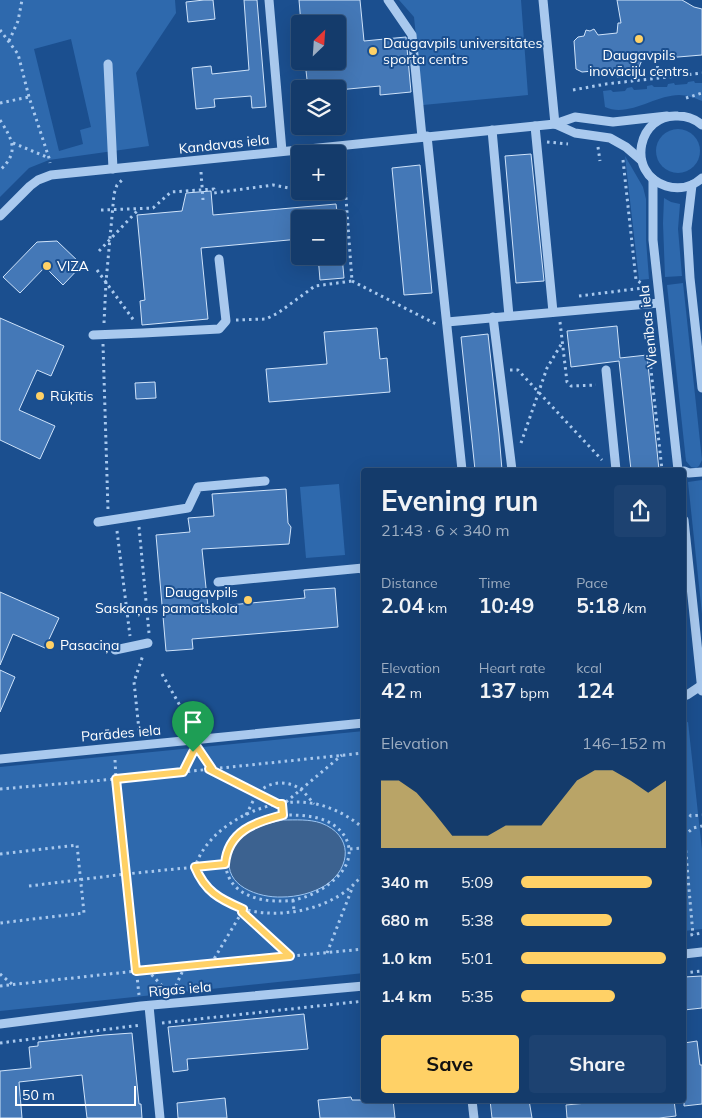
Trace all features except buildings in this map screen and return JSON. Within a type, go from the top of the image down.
[{"type":"street","points":[[269,0],[282,151]]},
{"type":"street","points":[[388,0],[412,34],[448,326],[462,468]]},
{"type":"street","points":[[542,0],[554,124]]},
{"type":"street","points":[[108,64],[109,169]]},
{"type":"street","points":[[641,160],[641,147],[645,135],[652,125],[667,116]]},
{"type":"street","name":"Kandavas iela","points":[[0,216],[30,186],[38,180],[52,175],[554,124],[575,117],[614,122],[667,116],[686,116],[700,123]]},
{"type":"street","name":"Kandavas iela","points":[[554,124],[575,133],[610,138],[626,147],[641,160],[653,179]]},
{"type":"street","points":[[535,126],[556,312]]},
{"type":"street","points":[[492,130],[509,316]]},
{"type":"street","points":[[653,179],[672,188],[682,188],[692,185],[702,178]]},
{"type":"street","name":"Vienības iela","points":[[653,179],[653,240],[659,303],[681,468]]},
{"type":"street","points":[[692,185],[687,228],[690,278],[702,388]]},
{"type":"street","points":[[94,334],[219,329],[226,321],[219,259]]},
{"type":"street","points":[[448,326],[493,317],[659,303]]},
{"type":"street","points":[[493,317],[512,468]]},
{"type":"street","points":[[606,370],[616,468]]},
{"type":"street","points":[[686,472],[702,472]]},
{"type":"street","points":[[98,522],[188,508],[198,487],[265,481]]},
{"type":"street","points":[[686,560],[702,687],[686,696]]},
{"type":"street","points":[[218,582],[361,568]]},
{"type":"street","points":[[114,650],[148,643]]},
{"type":"street","name":"Parādes iela","points":[[0,759],[361,723]]},
{"type":"street","points":[[686,954],[702,952]]},
{"type":"street","name":"Rīgas iela","points":[[0,1024],[145,1006],[361,986]]},
{"type":"street","points":[[145,1006],[151,1024],[160,1118]]},
{"type":"street","points":[[472,1103],[474,1118]]},
{"type":"path","points":[[9,41],[18,20],[22,0]]},
{"type":"path","points":[[0,30],[18,54],[28,98],[49,158],[52,175]]},
{"type":"path","points":[[657,53],[658,78]]},
{"type":"path","points":[[573,90],[606,84],[702,73]]},
{"type":"path","points":[[686,98],[702,93]]},
{"type":"path","points":[[0,103],[28,98]]},
{"type":"path","points":[[0,120],[13,143],[12,154],[5,166],[0,170]]},
{"type":"path","points":[[537,141],[572,144]]},
{"type":"path","points":[[13,143],[49,158]]},
{"type":"path","points":[[590,146],[604,147]]},
{"type":"path","points":[[598,146],[600,161]]},
{"type":"path","points":[[623,155],[636,280],[643,284],[662,468]]},
{"type":"path","points":[[201,172],[203,200]]},
{"type":"path","points":[[101,210],[153,208],[171,192],[214,189],[214,193],[273,185],[291,188]]},
{"type":"path","points":[[346,197],[352,281]]},
{"type":"path","points":[[99,251],[138,209]]},
{"type":"path","points":[[97,270],[143,333]]},
{"type":"path","points":[[226,321],[266,319],[278,313],[315,286],[352,281],[448,326]]},
{"type":"path","points":[[578,296],[643,288]]},
{"type":"path","points":[[556,312],[567,382],[571,386],[608,384]]},
{"type":"path","points":[[510,460],[520,447],[547,368],[562,343]]},
{"type":"path","points":[[500,371],[518,370],[605,463]]},
{"type":"path","points":[[138,516],[150,637],[134,682],[139,730]]},
{"type":"path","points":[[162,674],[191,725]]},
{"type":"path","points":[[183,772],[197,747],[211,769],[257,794],[282,804]]},
{"type":"path","points":[[0,789],[361,753]]},
{"type":"path","points":[[115,754],[136,971],[145,1006]]},
{"type":"path","points":[[282,804],[342,755]]},
{"type":"path","points":[[246,815],[257,794],[262,789],[276,783],[289,784],[301,790],[315,804]]},
{"type":"path","points":[[282,804],[283,815]]},
{"type":"path","points":[[290,956],[243,910],[210,890],[200,878],[195,867],[197,859],[215,835],[233,821],[257,810],[282,804],[315,804],[335,810],[361,826]]},
{"type":"path","points":[[686,812],[691,816],[702,815]]},
{"type":"path","points":[[283,815],[309,816],[322,819],[334,825],[343,832],[350,849],[346,864],[336,878],[319,891],[307,897],[293,900],[264,900],[244,893],[238,890],[226,871],[226,856],[229,848],[241,832],[254,824],[283,815]]},
{"type":"path","points":[[686,834],[693,828],[702,826]]},
{"type":"path","points":[[0,854],[77,845],[84,914],[0,923]]},
{"type":"path","points":[[350,849],[361,848]]},
{"type":"path","points":[[686,858],[693,935]]},
{"type":"path","points":[[29,886],[225,864]]},
{"type":"path","points":[[243,910],[267,913],[308,909],[326,904],[354,885],[361,876]]},
{"type":"path","points":[[327,953],[354,885]]},
{"type":"path","points":[[293,900],[294,911]]},
{"type":"path","points":[[211,964],[243,910]]},
{"type":"path","points":[[686,936],[702,933]]},
{"type":"path","points":[[0,986],[361,949]]},
{"type":"path","points":[[147,970],[172,995],[184,967]]},
{"type":"path","points":[[686,973],[702,971]]},
{"type":"path","points":[[0,974],[13,985]]},
{"type":"path","points":[[0,1043],[151,1024],[361,1001]]},
{"type":"shaded area","points":[[0,0],[175,0],[176,13],[136,73],[149,146],[49,160],[29,168],[0,197]],"holes":[[[71,39],[91,127],[80,130],[83,144],[59,151],[34,49]]]},
{"type":"shaded area","points":[[399,0],[521,0],[528,95],[423,105],[414,17]]},
{"type":"shaded area","points":[[694,81],[695,83],[702,83],[702,101],[679,95],[661,98],[623,110],[605,107],[603,91],[625,91],[627,88],[632,87],[634,90],[647,89],[647,86],[652,85],[654,87],[667,87],[668,84],[687,84]]},
{"type":"shaded area","points":[[678,129],[690,133],[696,139],[700,151],[696,163],[690,169],[678,173],[666,169],[660,163],[656,151],[660,139],[666,133]]},
{"type":"shaded area","points":[[625,156],[643,187],[646,199],[646,240],[649,279],[639,280]]},
{"type":"shaded area","points":[[664,198],[680,204],[678,229],[682,276],[665,277]]},
{"type":"shaded area","points":[[683,283],[702,460],[696,468],[691,467],[686,461],[667,285]]},
{"type":"shaded area","points":[[702,480],[702,614],[688,482]]},
{"type":"shaded area","points":[[339,484],[345,555],[306,558],[300,487]]},
{"type":"shaded area","points":[[686,722],[688,722],[702,850],[702,929],[686,931]]},
{"type":"shaded area","points":[[361,731],[361,973],[0,1011],[0,767]]},
{"type":"shaded area","points":[[283,820],[321,823],[339,835],[344,843],[345,852],[341,869],[335,878],[316,890],[288,897],[263,895],[237,883],[229,867],[230,855],[238,840],[253,829]]},
{"type":"place","name":"Daugavpils inovāciju centrs","points":[[639,39]]},
{"type":"place","name":"Daugavpils universitātes sporta centrs","points":[[373,51]]},
{"type":"place","name":"VIZA","points":[[47,266]]},
{"type":"place","name":"Rūķītis","points":[[40,396]]},
{"type":"place","name":"Daugavpils Saskaņas pamatskola","points":[[248,600]]},
{"type":"place","name":"Pasaciņa","points":[[50,645]]},
{"type":"route","points":[[197,747],[201,751],[212,769],[209,769],[278,804],[282,804],[283,815],[254,824],[241,832],[229,848],[225,864],[195,867],[200,878],[210,890],[227,902],[243,909],[242,912],[290,956],[136,971],[116,779],[183,772],[193,752],[197,747]]}]
